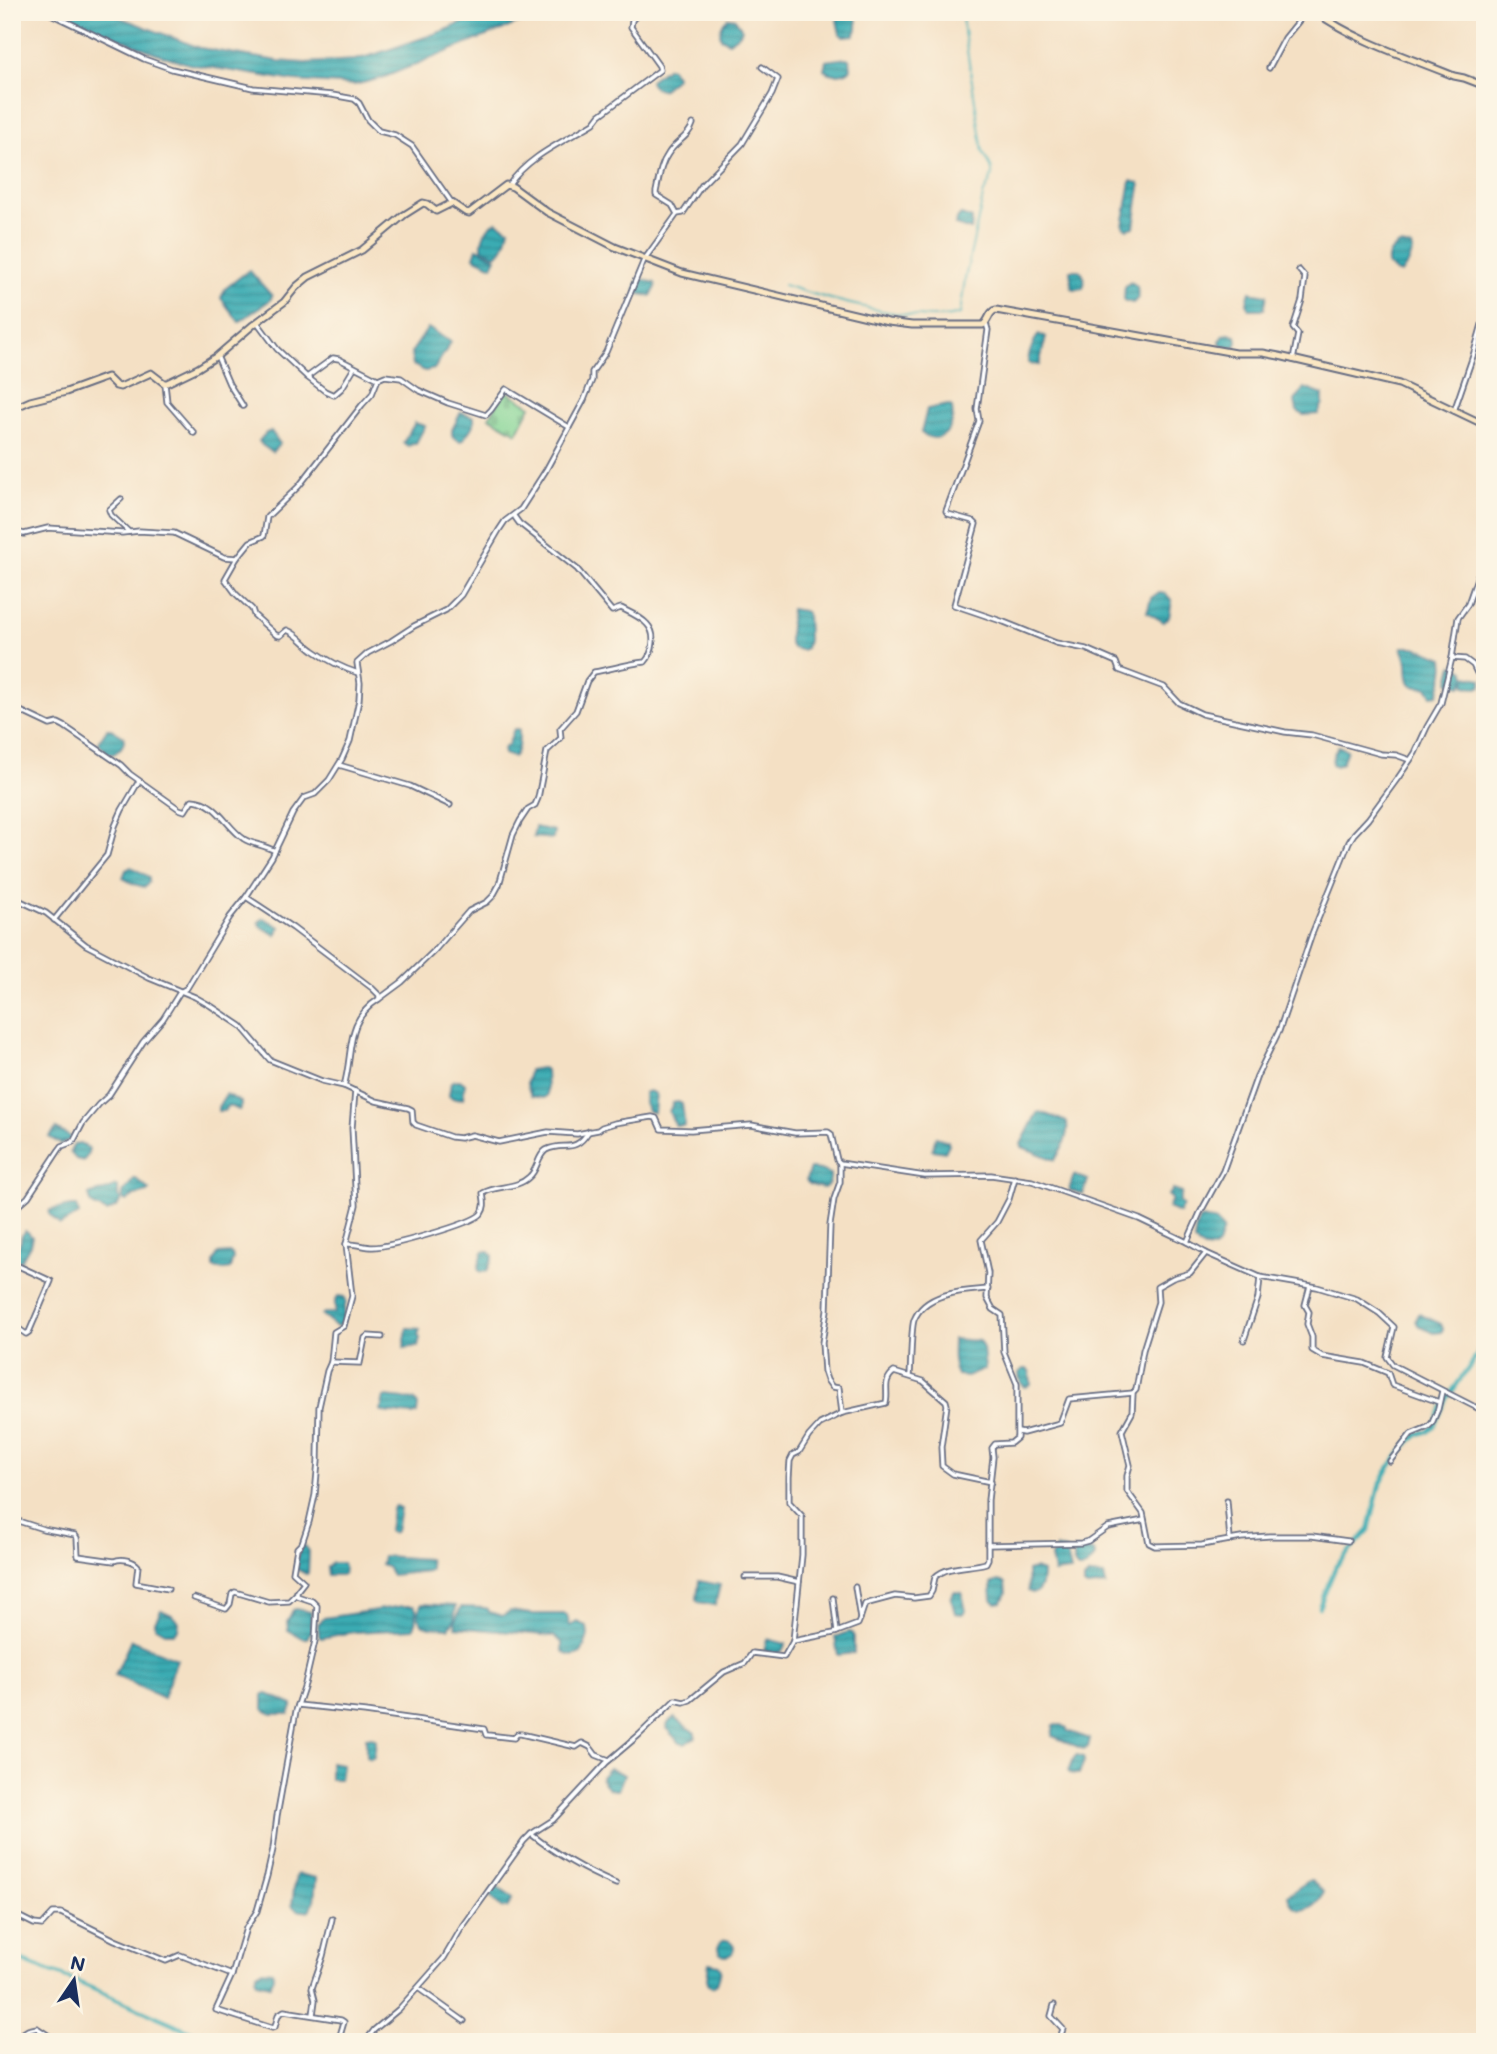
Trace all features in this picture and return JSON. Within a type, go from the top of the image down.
[{"type":"street","points":[[47,12],[144,59],[172,69],[253,88],[354,99],[379,131],[393,134],[412,146],[452,203],[468,213],[504,185],[509,185],[561,220],[644,260],[682,273],[888,322],[932,326],[986,323]]},
{"type":"street","points":[[509,185],[529,164],[594,123],[658,72],[659,66],[631,27],[632,20],[640,12]]},
{"type":"street","points":[[1269,68],[1285,38],[1307,12]]},
{"type":"street","points":[[1316,12],[1334,25],[1378,46],[1485,86]]},
{"type":"street","points":[[12,1217],[62,1146],[73,1142],[83,1123],[109,1095],[143,1042],[163,1019],[180,992],[187,988],[230,917],[275,851],[304,798],[315,794],[339,765],[350,741],[359,700],[357,663],[362,657],[454,604],[505,521],[521,509],[536,486],[584,400],[592,380],[592,372],[606,352],[644,260],[677,214],[682,214],[687,209],[702,185],[737,149],[778,82],[776,77],[762,67]]},
{"type":"street","points":[[677,214],[672,205],[656,195],[660,170],[668,153],[689,133],[694,124]]},
{"type":"street","points":[[165,384],[217,356],[284,302],[307,277],[362,250],[421,204],[427,204],[436,211],[452,203]]},
{"type":"street","points":[[1293,360],[1298,334],[1293,327],[1302,300],[1305,277],[1299,270]]},
{"type":"street","points":[[1410,760],[1312,735],[1285,732],[1202,714],[1179,703],[1164,687],[1119,670],[1116,662],[1086,649],[1056,643],[954,605],[976,524],[946,511],[979,421],[976,409],[988,330],[986,323],[991,312],[996,310],[1235,353],[1263,353],[1399,384],[1485,425]]},
{"type":"street","points":[[1454,411],[1474,356],[1485,314]]},
{"type":"street","points":[[257,322],[277,349],[325,391],[334,395],[342,388],[354,368]]},
{"type":"street","points":[[217,356],[229,384],[243,406]]},
{"type":"street","points":[[307,377],[333,358],[378,379]]},
{"type":"street","points":[[12,409],[105,378],[120,387],[151,373],[165,384],[167,402],[194,433]]},
{"type":"street","points":[[358,673],[337,665],[318,653],[290,630],[280,636],[276,635],[254,615],[252,609],[225,579],[236,558],[250,542],[264,536],[267,517],[299,486],[372,394],[378,379],[385,376],[401,378],[418,390],[458,407],[486,415],[506,389],[569,427]]},
{"type":"street","points":[[121,499],[109,510],[128,532]]},
{"type":"street","points":[[344,1086],[355,1024],[368,1006],[402,982],[435,951],[469,911],[493,896],[499,885],[516,828],[538,798],[547,751],[561,738],[560,729],[576,711],[587,681],[594,672],[631,663],[645,663],[651,653],[652,635],[647,623],[621,608],[612,611],[577,569],[519,523],[514,516]]},
{"type":"street","points":[[12,530],[24,534],[48,528],[174,533],[215,554],[236,558]]},
{"type":"street","points":[[1187,1242],[1223,1171],[1257,1076],[1279,1031],[1312,934],[1349,842],[1410,760],[1441,703],[1458,618],[1468,604],[1485,555]]},
{"type":"street","points":[[1452,658],[1465,659],[1473,665],[1477,673],[1485,673]]},
{"type":"street","points":[[12,707],[50,725],[58,723],[64,726],[182,811],[187,810],[192,800],[207,804],[244,839],[275,851]]},
{"type":"street","points":[[339,765],[410,786],[450,805]]},
{"type":"street","points":[[55,919],[107,855],[118,818],[139,781]]},
{"type":"street","points":[[12,897],[46,913],[86,945],[195,997],[241,1026],[270,1060],[322,1081],[344,1086],[376,1101],[408,1108],[412,1110],[413,1122],[416,1125],[451,1137],[472,1135],[499,1142],[548,1132],[577,1134],[652,1118],[656,1118],[661,1129],[691,1130],[751,1125],[795,1133],[828,1132],[833,1138],[840,1163],[840,1182],[834,1199],[829,1235],[827,1310],[822,1350],[827,1380],[832,1387],[839,1388],[842,1413]]},
{"type":"street","points":[[246,897],[332,957],[372,988],[379,995],[379,999]]},
{"type":"street","points":[[194,1598],[226,1609],[235,1592],[269,1602],[286,1602],[291,1600],[304,1582],[293,1571],[297,1549],[302,1543],[309,1522],[315,1495],[319,1407],[331,1362],[334,1332],[344,1326],[352,1296],[346,1244],[356,1205],[352,1128],[355,1091]]},
{"type":"street","points":[[346,1244],[357,1243],[374,1247],[387,1245],[447,1230],[479,1217],[484,1207],[483,1193],[527,1180],[534,1173],[540,1155],[547,1150],[574,1146],[583,1141],[589,1132]]},
{"type":"street","points":[[840,1163],[925,1176],[991,1175],[1048,1186],[1139,1219],[1260,1277],[1310,1286],[1357,1299],[1379,1313],[1394,1327],[1388,1359],[1398,1368],[1485,1412]]},
{"type":"street","points":[[793,1641],[857,1625],[865,1604],[895,1596],[925,1598],[931,1594],[935,1577],[940,1573],[986,1563],[988,1559],[992,1446],[1013,1442],[1017,1438],[1017,1384],[1004,1352],[1002,1315],[990,1305],[987,1298],[985,1257],[981,1240],[997,1222],[1009,1199],[1015,1178]]},
{"type":"street","points":[[1206,1253],[1190,1273],[1157,1287],[1158,1302],[1143,1350],[1136,1390],[1133,1393],[1132,1413],[1122,1431],[1130,1465],[1127,1491],[1142,1511],[1146,1535],[1151,1545],[1202,1545],[1269,1536],[1312,1536],[1348,1541]]},
{"type":"street","points":[[12,1263],[51,1281],[29,1332],[26,1334],[15,1326]]},
{"type":"street","points":[[1244,1340],[1258,1298],[1260,1277]]},
{"type":"street","points":[[1310,1286],[1305,1305],[1309,1312],[1307,1324],[1312,1337],[1312,1350],[1322,1356],[1377,1367],[1388,1373],[1392,1385],[1439,1402]]},
{"type":"street","points":[[910,1376],[914,1320],[922,1308],[941,1296],[988,1289]]},
{"type":"street","points":[[331,1362],[360,1363],[365,1338],[382,1337]]},
{"type":"street","points":[[365,2042],[374,2030],[399,2009],[443,1958],[461,1929],[531,1834],[554,1820],[609,1760],[676,1700],[690,1700],[724,1672],[745,1663],[752,1653],[784,1657],[793,1641],[803,1528],[802,1516],[789,1502],[790,1461],[820,1424],[842,1413],[886,1403],[888,1377],[897,1372],[910,1376],[928,1384],[944,1398],[947,1405],[941,1447],[942,1466],[953,1474],[991,1482]]},
{"type":"street","points":[[1390,1461],[1412,1434],[1432,1423],[1444,1392]]},
{"type":"street","points":[[1018,1432],[1024,1433],[1060,1423],[1069,1399],[1133,1393]]},
{"type":"street","points":[[1227,1501],[1230,1540]]},
{"type":"street","points":[[12,1519],[75,1535],[78,1556],[134,1562],[138,1566],[136,1583],[168,1589]]},
{"type":"street","points":[[988,1545],[1081,1543],[1108,1527],[1144,1520]]},
{"type":"street","points":[[745,1577],[776,1577],[799,1581]]},
{"type":"street","points":[[855,1587],[860,1619]]},
{"type":"street","points":[[297,1591],[299,1597],[314,1602],[317,1606],[315,1642],[298,1705],[267,1877],[257,1911],[246,1928],[232,1975],[216,2010],[272,2028],[275,2027],[278,2015],[284,2011],[344,2022],[339,2039],[341,2042]]},
{"type":"street","points":[[833,1598],[837,1632]]},
{"type":"street","points":[[298,1705],[484,1730],[488,1735],[513,1738],[521,1734],[576,1746],[583,1743],[596,1755],[609,1760]]},
{"type":"street","points":[[531,1834],[555,1853],[616,1884]]},
{"type":"street","points":[[12,1913],[42,1925],[53,1913],[61,1913],[115,1940],[166,1961],[180,1955],[232,1975]]},
{"type":"street","points":[[313,2015],[315,2000],[312,1988],[332,1919]]},
{"type":"street","points":[[418,1988],[464,2021]]},
{"type":"street","points":[[1055,2005],[1051,2017],[1063,2031],[1059,2041]]},
{"type":"street","points":[[18,2042],[20,2035],[37,2028],[58,2042]]},
{"type":"street","points":[[12,2032],[20,2035]]},
{"type":"green space","points":[[506,391],[531,406],[517,433],[489,417]]},
{"type":"water","points":[[57,12],[106,12],[200,48],[305,63],[355,60],[446,30],[487,12],[546,12],[382,78],[354,85],[295,81],[189,64],[155,53]]},
{"type":"water","points":[[841,12],[855,14],[857,28],[854,35],[840,34],[837,20]]},
{"type":"water","points":[[728,18],[734,18],[742,29],[729,42],[720,35]]},
{"type":"water","points":[[847,58],[850,60],[851,69],[848,71],[833,74],[824,69],[826,61]]},
{"type":"water","points":[[668,67],[676,76],[675,79],[663,89],[654,87],[650,80]]},
{"type":"water","points":[[1131,181],[1139,183],[1140,187],[1134,227],[1127,229],[1123,226]]},
{"type":"water","points":[[961,215],[972,219],[971,230],[955,225]]},
{"type":"water","points":[[496,222],[509,229],[503,248],[495,255],[482,248],[482,240]]},
{"type":"water","points":[[1400,245],[1411,247],[1413,251],[1408,264],[1401,273],[1397,273],[1389,266],[1388,259],[1392,251]]},
{"type":"water","points":[[477,248],[496,258],[492,266],[474,257]]},
{"type":"water","points":[[249,270],[272,296],[239,322],[221,298],[225,289]]},
{"type":"water","points":[[1070,270],[1079,270],[1082,273],[1083,288],[1072,288]]},
{"type":"water","points":[[638,280],[655,283],[656,287],[651,296],[635,290]]},
{"type":"water","points":[[1131,282],[1137,286],[1138,298],[1133,303],[1124,301],[1125,286]]},
{"type":"water","points":[[1250,292],[1267,295],[1264,309],[1249,309],[1247,302]]},
{"type":"water","points":[[428,328],[451,342],[434,369],[425,371],[413,365],[411,353]]},
{"type":"water","points":[[1039,335],[1046,337],[1039,365],[1028,363],[1035,340]]},
{"type":"water","points":[[1223,335],[1236,336],[1235,347],[1222,346],[1220,342]]},
{"type":"water","points":[[1304,388],[1323,395],[1318,414],[1303,415],[1297,411],[1295,401]]},
{"type":"water","points":[[948,405],[952,407],[953,415],[946,433],[935,438],[921,433],[927,409]]},
{"type":"water","points":[[461,412],[474,417],[474,424],[463,440],[459,441],[452,435],[452,430]]},
{"type":"water","points":[[415,423],[425,426],[416,443],[408,446],[403,443]]},
{"type":"water","points":[[271,431],[280,444],[272,452],[259,441]]},
{"type":"water","points":[[1158,593],[1166,594],[1172,601],[1169,617],[1164,622],[1147,612],[1151,598]]},
{"type":"water","points":[[791,609],[807,613],[808,640],[806,648],[801,650],[792,648],[789,642]]},
{"type":"water","points":[[1402,647],[1415,647],[1444,658],[1438,694],[1432,695],[1427,687],[1413,686],[1410,683]]},
{"type":"water","points":[[1453,665],[1464,670],[1466,676],[1482,679],[1481,686],[1465,686],[1466,678],[1461,686],[1449,682]]},
{"type":"water","points":[[107,729],[124,737],[124,743],[113,754],[108,753],[99,741]]},
{"type":"water","points":[[514,729],[519,729],[519,740],[513,757],[504,754],[503,749],[508,745]]},
{"type":"water","points":[[1338,746],[1347,750],[1342,763],[1336,766],[1332,764]]},
{"type":"water","points":[[535,827],[554,831],[553,839],[533,837]]},
{"type":"water","points":[[131,867],[149,877],[145,887],[123,878],[126,870]]},
{"type":"water","points":[[264,918],[280,927],[276,935],[260,926],[259,922]]},
{"type":"water","points":[[529,1070],[546,1070],[547,1095],[544,1098],[531,1096],[527,1084]]},
{"type":"water","points":[[456,1080],[465,1084],[463,1098],[455,1099],[449,1096],[451,1082]]},
{"type":"water","points":[[649,1091],[656,1094],[654,1113],[648,1111],[644,1103],[644,1093]]},
{"type":"water","points":[[226,1094],[241,1102],[239,1110],[228,1105],[224,1111],[218,1111]]},
{"type":"water","points":[[673,1103],[682,1104],[685,1126],[676,1126],[669,1112]]},
{"type":"water","points":[[1040,1112],[1067,1122],[1066,1137],[1055,1160],[1022,1147],[1021,1144]]},
{"type":"water","points":[[56,1129],[71,1139],[61,1144],[49,1137]]},
{"type":"water","points":[[936,1137],[948,1141],[945,1152],[932,1150]]},
{"type":"water","points":[[80,1143],[89,1149],[83,1161],[76,1159],[70,1152],[74,1144]]},
{"type":"water","points":[[810,1169],[830,1174],[830,1180],[824,1188],[807,1182]]},
{"type":"water","points":[[1074,1175],[1088,1180],[1083,1194],[1069,1190]]},
{"type":"water","points":[[134,1179],[149,1190],[124,1200],[122,1194]]},
{"type":"water","points":[[118,1187],[118,1197],[121,1199],[117,1207],[107,1212],[92,1205],[89,1195]]},
{"type":"water","points":[[1173,1190],[1182,1193],[1179,1202],[1183,1205],[1179,1213],[1168,1208],[1172,1199],[1168,1195]]},
{"type":"water","points":[[76,1206],[79,1214],[60,1225],[49,1214],[50,1210]]},
{"type":"water","points":[[1199,1219],[1216,1222],[1223,1229],[1214,1249],[1204,1248],[1194,1242]]},
{"type":"water","points":[[25,1231],[32,1237],[30,1245],[21,1261],[12,1259],[21,1237]]},
{"type":"water","points":[[489,1251],[493,1256],[487,1271],[481,1272],[478,1269],[483,1252]]},
{"type":"water","points":[[229,1253],[233,1258],[230,1269],[214,1268],[218,1254]]},
{"type":"water","points":[[338,1296],[346,1300],[343,1319],[339,1326],[336,1326],[322,1315],[335,1313]]},
{"type":"water","points":[[1419,1314],[1441,1324],[1441,1332],[1434,1333],[1418,1325],[1416,1320]]},
{"type":"water","points":[[407,1328],[420,1329],[418,1346],[404,1348]]},
{"type":"water","points":[[953,1339],[979,1341],[983,1348],[985,1369],[969,1376],[957,1375],[953,1362]]},
{"type":"water","points":[[1023,1369],[1030,1372],[1031,1384],[1026,1387],[1019,1377]]},
{"type":"water","points":[[384,1397],[414,1400],[418,1405],[417,1413],[413,1415],[383,1412],[381,1410]]},
{"type":"water","points":[[395,1506],[400,1508],[396,1531],[392,1533],[389,1531],[392,1509]]},
{"type":"water","points":[[300,1546],[305,1546],[309,1551],[306,1574],[295,1568]]},
{"type":"water","points":[[1056,1548],[1066,1550],[1071,1571],[1054,1573],[1051,1558]]},
{"type":"water","points":[[1093,1551],[1095,1556],[1086,1567],[1078,1569],[1074,1563],[1074,1552]]},
{"type":"water","points":[[383,1556],[427,1559],[430,1568],[428,1571],[392,1575],[387,1567],[381,1565]]},
{"type":"water","points":[[332,1563],[343,1563],[344,1573],[328,1575],[327,1567]]},
{"type":"water","points":[[1034,1569],[1042,1572],[1042,1580],[1038,1591],[1032,1593],[1028,1591],[1027,1571]]},
{"type":"water","points":[[1089,1575],[1104,1576],[1106,1585],[1087,1587],[1084,1580]]},
{"type":"water","points":[[699,1581],[720,1585],[715,1605],[699,1602],[697,1599]]},
{"type":"water","points":[[998,1581],[1005,1583],[1006,1593],[1002,1602],[996,1603],[992,1600],[991,1584]]},
{"type":"water","points":[[954,1592],[962,1593],[966,1611],[962,1614],[955,1613],[951,1598]]},
{"type":"water","points":[[421,1604],[456,1606],[454,1620],[449,1628],[423,1625],[418,1617]]},
{"type":"water","points":[[414,1606],[416,1609],[413,1629],[353,1632],[321,1638],[319,1636],[318,1624],[324,1618]]},
{"type":"water","points":[[461,1607],[485,1608],[502,1616],[510,1611],[564,1614],[567,1615],[570,1626],[577,1622],[586,1626],[588,1636],[581,1653],[574,1656],[562,1650],[562,1643],[554,1636],[456,1627],[455,1621]]},
{"type":"water","points":[[296,1609],[311,1612],[311,1631],[307,1638],[288,1630],[287,1622]]},
{"type":"water","points":[[161,1610],[179,1622],[174,1633],[167,1633],[155,1626]]},
{"type":"water","points":[[848,1632],[854,1637],[854,1653],[838,1655],[835,1637]]},
{"type":"water","points":[[767,1639],[786,1644],[782,1652],[776,1654],[764,1651]]},
{"type":"water","points":[[131,1640],[177,1659],[163,1698],[115,1675]]},
{"type":"water","points":[[267,1694],[293,1705],[289,1714],[272,1714],[263,1709],[263,1695]]},
{"type":"water","points":[[675,1718],[695,1733],[695,1737],[685,1744],[680,1743],[666,1728]]},
{"type":"water","points":[[1054,1725],[1062,1725],[1067,1731],[1090,1739],[1088,1747],[1083,1749],[1052,1736]]},
{"type":"water","points":[[372,1737],[376,1740],[374,1757],[371,1759],[366,1757],[366,1738]]},
{"type":"water","points":[[1077,1755],[1083,1757],[1084,1762],[1079,1774],[1070,1773],[1074,1758]]},
{"type":"water","points":[[330,1762],[342,1764],[340,1779],[330,1779]]},
{"type":"water","points":[[609,1768],[624,1775],[618,1790],[609,1788],[602,1780],[601,1777]]},
{"type":"water","points":[[296,1875],[316,1878],[314,1901],[310,1911],[300,1911],[292,1905]]},
{"type":"water","points":[[1310,1880],[1324,1892],[1311,1907],[1300,1910],[1291,1903],[1288,1895]]},
{"type":"water","points":[[497,1887],[513,1898],[507,1908],[502,1908],[490,1896],[491,1891]]},
{"type":"water","points":[[726,1940],[734,1948],[726,1956],[718,1948]]},
{"type":"water","points":[[709,1963],[719,1965],[721,1970],[717,1984],[712,1987],[707,1979]]},
{"type":"water","points":[[262,1970],[272,1971],[274,1977],[270,1985],[256,1982],[257,1973]]},
{"type":"waterway","points":[[784,285],[898,314],[943,317],[960,314],[984,192],[992,176],[983,152],[961,12]]},
{"type":"waterway","points":[[1319,1607],[1336,1566],[1369,1530],[1379,1487],[1389,1468],[1408,1443],[1434,1426],[1446,1400],[1485,1341]]},
{"type":"waterway","points":[[12,1957],[190,2031],[207,2042]]}]
